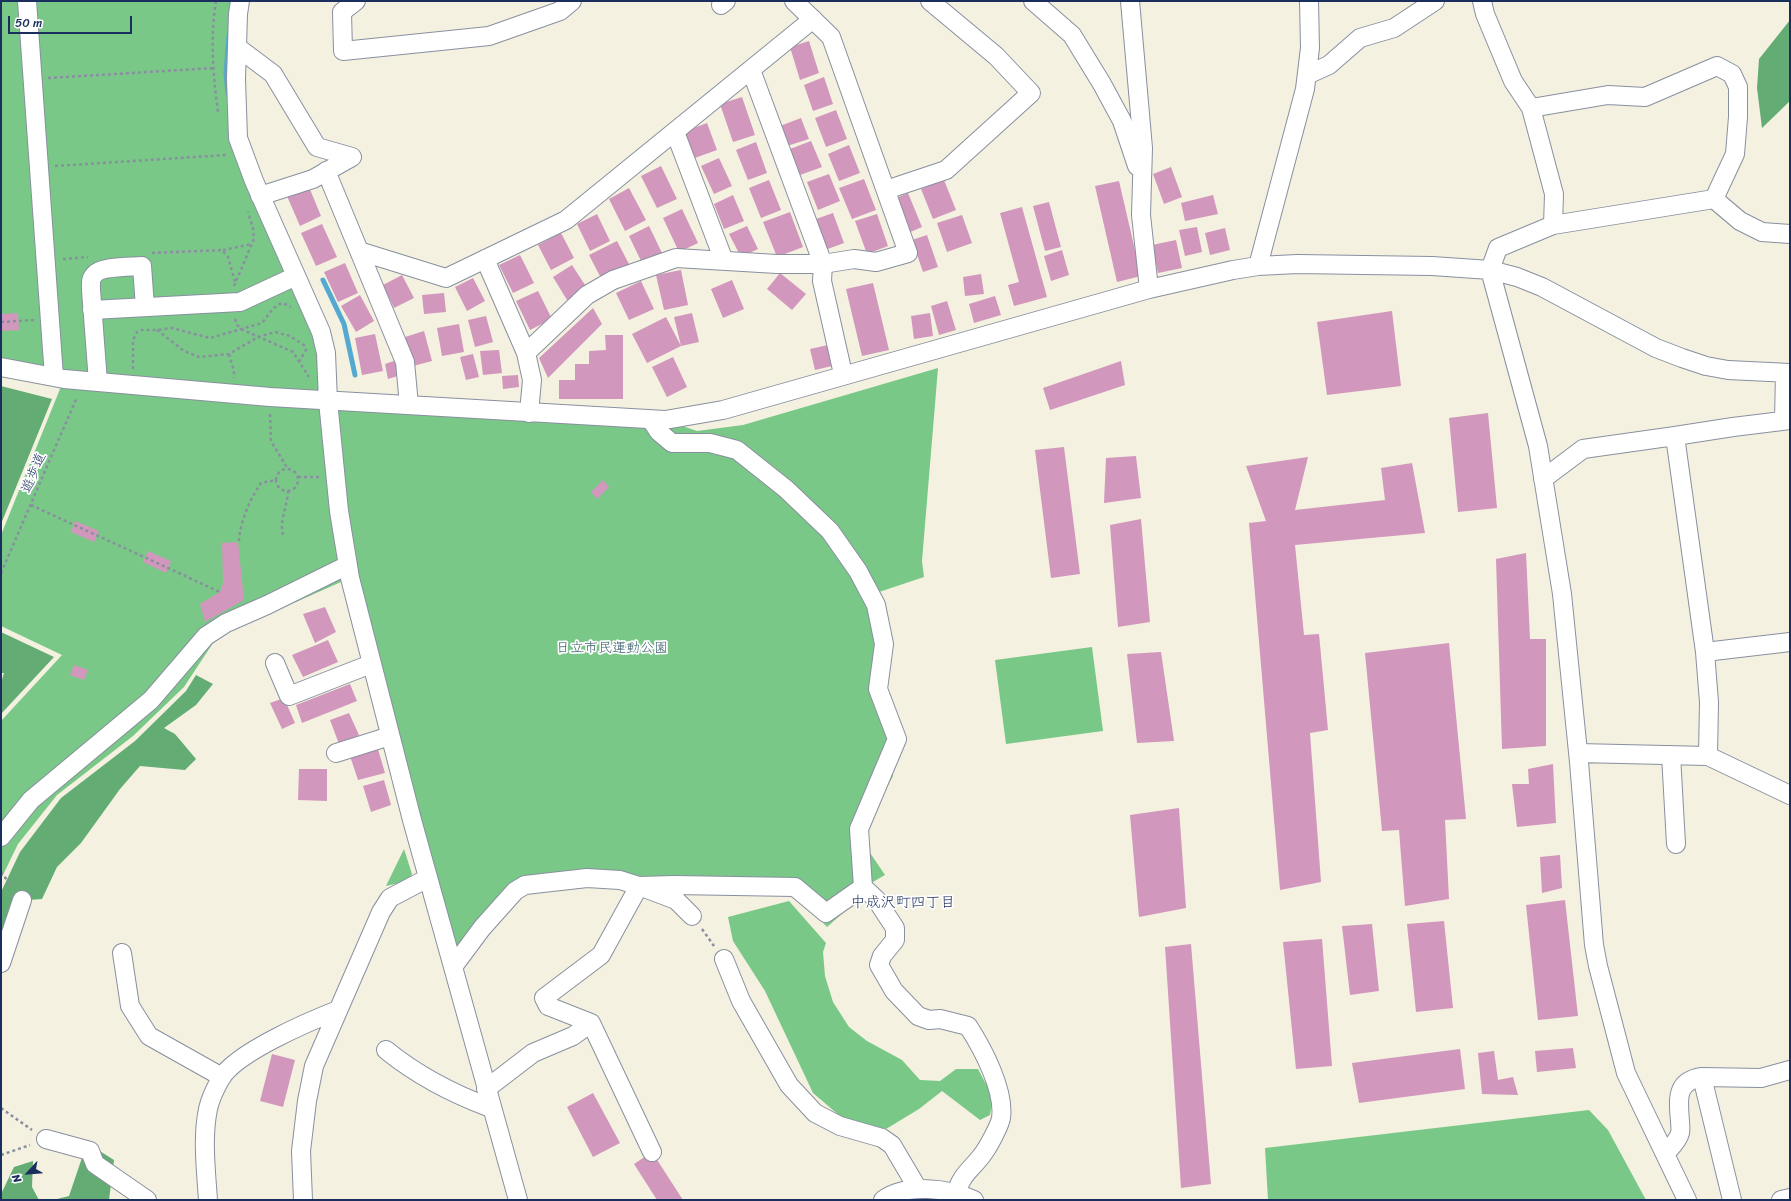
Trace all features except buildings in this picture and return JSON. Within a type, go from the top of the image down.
[{"type":"street","points":[[27,1],[54,377]]},
{"type":"street","points":[[240,1],[238,14],[236,79],[238,138],[260,196],[321,332],[326,353],[328,401],[335,476],[348,565],[371,664],[428,878],[518,1200]]},
{"type":"street","points":[[356,1],[342,12],[343,51],[489,36],[560,11],[572,1]]},
{"type":"street","points":[[526,353],[587,295],[613,280],[676,258],[777,264],[823,264],[854,259],[876,262],[908,253],[831,37],[794,1]]},
{"type":"street","points":[[886,190],[946,170],[1031,93],[996,56],[930,1]]},
{"type":"street","points":[[1033,1],[1072,35],[1102,84],[1122,122],[1134,154],[1142,186]]},
{"type":"street","points":[[1130,1],[1144,148],[1141,215],[1149,289]]},
{"type":"street","points":[[1258,266],[1305,89],[1310,48],[1309,1]]},
{"type":"street","points":[[1307,75],[1329,65],[1360,38],[1394,28],[1435,1]]},
{"type":"street","points":[[1482,1],[1485,14],[1513,82],[1531,108],[1554,194],[1553,225]]},
{"type":"street","points":[[359,251],[446,278],[566,220],[812,19]]},
{"type":"street","points":[[237,47],[273,74],[317,147],[352,157],[313,179],[260,196]]},
{"type":"street","points":[[1531,108],[1608,95],[1645,97],[1717,66],[1732,74],[1738,87],[1738,117],[1735,154],[1714,199]]},
{"type":"street","points":[[750,70],[823,264],[822,281],[843,374]]},
{"type":"street","points":[[675,132],[724,261]]},
{"type":"street","points":[[326,172],[405,362],[409,405]]},
{"type":"street","points":[[1687,1200],[1626,1074],[1598,966],[1594,945],[1578,753],[1562,594],[1538,446],[1490,270],[1498,248],[1553,225],[1714,199],[1740,221],[1762,232],[1790,234]]},
{"type":"street","points":[[485,259],[526,353],[532,380],[529,413]]},
{"type":"street","points":[[1,367],[54,377],[91,381],[328,401],[665,420],[704,414],[1149,289],[1258,266],[1360,264],[1490,270],[1517,277],[1542,287],[1656,348],[1682,358],[1706,366],[1728,370],[1788,373],[1787,420],[1584,449],[1543,479]]},
{"type":"street","points":[[91,381],[91,281],[94,274],[99,270],[142,266],[145,307]]},
{"type":"street","points":[[92,310],[240,302],[296,276]]},
{"type":"street","points":[[650,420],[659,432],[672,443],[710,443],[737,450],[786,489],[830,531],[858,570],[876,605],[884,644],[878,689],[897,739],[859,829],[863,887],[876,899],[895,928],[895,940],[882,956],[878,965],[894,991],[918,1016],[929,1020],[940,1019],[968,1026],[980,1044],[999,1094],[1001,1119],[985,1151],[959,1182],[956,1194]]},
{"type":"street","points":[[1675,436],[1704,652],[1709,702],[1708,756]]},
{"type":"street","points":[[1,837],[31,800],[151,700],[206,636],[226,623],[267,605],[348,565]]},
{"type":"street","points":[[1704,652],[1790,642]]},
{"type":"street","points":[[275,663],[289,696],[371,664]]},
{"type":"street","points":[[336,753],[390,736]]},
{"type":"street","points":[[1578,753],[1708,756],[1790,795]]},
{"type":"street","points":[[1671,755],[1676,844]]},
{"type":"street","points":[[303,1200],[301,1152],[307,1101],[314,1066],[380,912],[390,898],[428,878]]},
{"type":"street","points":[[453,967],[482,928],[515,891],[525,885],[586,878],[620,880],[676,900],[692,916]]},
{"type":"street","points":[[639,886],[674,885],[795,887],[826,913],[863,887]]},
{"type":"street","points":[[639,886],[601,955],[544,998],[548,1006],[591,1024],[652,1152]]},
{"type":"street","points":[[1,963],[22,900]]},
{"type":"street","points":[[122,953],[130,1006],[148,1036],[222,1077]]},
{"type":"street","points":[[724,959],[741,1001],[789,1085],[814,1113],[840,1126],[882,1138],[892,1145],[918,1188]]},
{"type":"street","points":[[208,1200],[205,1137],[208,1108],[222,1077],[240,1060],[288,1030],[338,1010]]},
{"type":"street","points":[[486,1089],[533,1053],[574,1036],[591,1024]]},
{"type":"street","points":[[386,1050],[405,1065],[424,1077],[470,1100],[492,1108]]},
{"type":"street","points":[[1665,1154],[1676,1141],[1680,1133],[1680,1093],[1685,1083],[1692,1079],[1702,1077],[1761,1078],[1790,1070]]},
{"type":"street","points":[[1702,1077],[1732,1200]]},
{"type":"street","points":[[46,1139],[90,1151],[96,1164],[148,1200]]},
{"type":"street","points":[[883,1200],[906,1189],[918,1188],[956,1194],[974,1200]]},
{"type":"street","points":[[1781,1200],[1790,1198]]},
{"type":"path","points":[[33,79],[214,68]]},
{"type":"path","points":[[39,167],[226,155]]},
{"type":"path","points":[[253,228],[254,239],[235,282],[234,319],[241,329],[293,352],[310,378]]},
{"type":"path","points":[[222,250],[252,244]]},
{"type":"path","points":[[133,385],[135,335],[141,330],[172,328],[182,329],[210,338],[262,323],[277,305],[283,303],[290,306],[295,312]]},
{"type":"path","points":[[1,322],[49,319]]},
{"type":"path","points":[[157,330],[191,354],[205,357],[229,354],[267,333],[281,333],[290,336],[307,347]]},
{"type":"path","points":[[299,362],[307,347],[307,342]]},
{"type":"path","points":[[229,354],[234,371],[234,393]]},
{"type":"path","name":"遊歩道","points":[[1,573],[30,505],[91,381]]},
{"type":"path","points":[[270,396],[271,441],[288,469]]},
{"type":"path","points":[[276,480],[281,471],[288,469],[294,471],[298,477]]},
{"type":"path","points":[[298,477],[335,476]]},
{"type":"path","points":[[276,480],[282,489],[288,490],[295,487],[298,477]]},
{"type":"path","points":[[239,541],[240,532],[254,493],[261,483],[276,480]]},
{"type":"path","points":[[283,535],[282,522],[288,500],[288,490]]},
{"type":"path","points":[[30,505],[220,592]]},
{"type":"path","points":[[692,916],[724,959]]},
{"type":"path","points":[[1,1108],[46,1139]]},
{"type":"path","points":[[1,1155],[46,1139]]},
{"type":"green space","name":"日立市民運動公園","points":[[1,1],[240,1],[238,138],[321,332],[328,401],[665,420],[697,431],[743,425],[938,368],[922,561],[924,577],[879,592],[893,776],[860,838],[885,875],[864,887],[862,896],[827,927],[794,892],[603,880],[515,891],[451,963],[350,578],[217,637],[184,687],[133,736],[57,795],[18,844],[1,879],[1,721],[62,655],[1,626],[1,535],[64,379],[1,367]]},
{"type":"green space","points":[[1790,20],[1790,101],[1762,128],[1757,88],[1759,59]]},
{"type":"green space","points":[[1,386],[52,399],[1,524]]},
{"type":"green space","points":[[1,632],[54,657],[1,714],[1,683],[4,673],[1,673]]},
{"type":"green space","points":[[1092,647],[1103,731],[1006,744],[995,660]]},
{"type":"green space","points":[[196,675],[213,684],[196,705],[164,728],[175,734],[196,759],[185,770],[140,766],[120,789],[81,843],[57,867],[42,899],[15,901],[1,943],[1,892],[20,852],[61,798],[135,741],[186,691]]},
{"type":"green space","points":[[404,849],[412,874],[408,881],[386,886]]},
{"type":"green space","points":[[789,901],[826,943],[823,952],[825,976],[833,1002],[849,1027],[867,1041],[902,1060],[920,1080],[940,1081],[956,1069],[978,1069],[993,1097],[990,1115],[980,1120],[942,1091],[919,1109],[886,1129],[847,1122],[813,1093],[765,991],[733,941],[728,917]]},
{"type":"green space","points":[[1589,1110],[1608,1130],[1646,1200],[1268,1200],[1265,1148]]},
{"type":"green space","points":[[87,1143],[114,1160],[109,1200],[53,1200],[69,1196]]},
{"type":"green space","points":[[33,1161],[32,1187],[39,1200],[1,1200],[1,1194],[14,1167]]},
{"type":"waterway","points":[[228,93],[226,74],[229,35]]},
{"type":"waterway","points":[[323,280],[344,324],[355,375]]},
{"type":"district","name":"中成沢町四丁目","points":[[903,903]]}]
